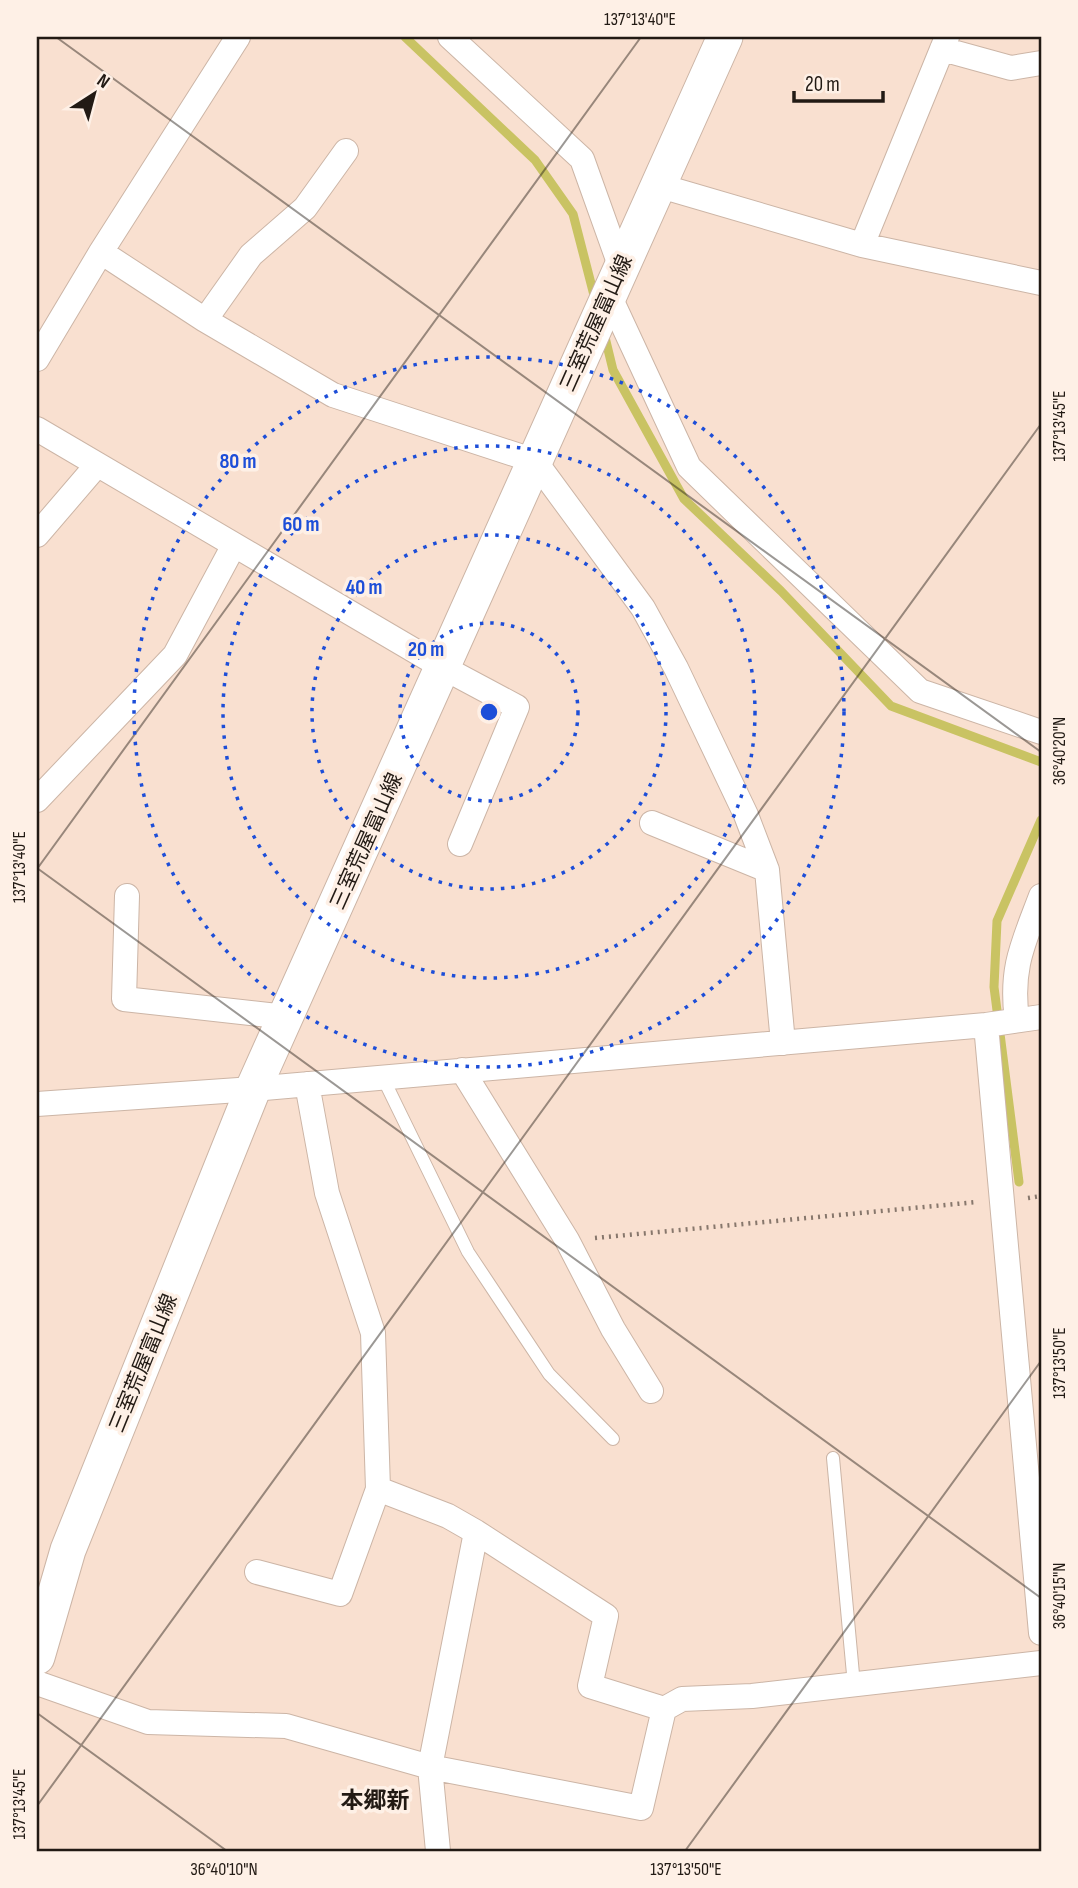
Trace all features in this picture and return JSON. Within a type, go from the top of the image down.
[{"type":"main road","name":"三室荒屋富山線","points":[[37,1657],[68,1550],[253,1089],[725,37]]},
{"type":"street","points":[[37,359],[101,252],[238,37]]},
{"type":"street","points":[[450,37],[582,159],[615,281],[689,467],[920,691],[1041,732]]},
{"type":"street","points":[[862,245],[945,43],[1011,68],[1041,63]]},
{"type":"street","points":[[205,320],[251,255],[305,208],[346,151]]},
{"type":"street","points":[[657,185],[862,245],[1041,283]]},
{"type":"street","points":[[101,252],[205,320],[333,395],[535,461],[643,608],[676,668],[746,815],[767,870],[783,1043]]},
{"type":"street","points":[[37,429],[444,668],[517,707],[460,844]]},
{"type":"street","points":[[37,536],[97,464]]},
{"type":"street","points":[[37,800],[175,655],[234,545]]},
{"type":"street","points":[[652,822],[767,870]]},
{"type":"street","points":[[127,896],[124,999],[286,1017]]},
{"type":"street","points":[[37,1104],[383,1078],[1029,1019],[1014,993],[1016,963],[1041,896]]},
{"type":"street","points":[[986,1025],[1041,1633]]},
{"type":"street","points":[[462,1070],[567,1240],[612,1329],[651,1391]]},
{"type":"street","points":[[257,1572],[340,1594],[378,1489],[373,1333],[327,1193],[307,1084]]},
{"type":"street","points":[[378,1489],[448,1516],[606,1616],[590,1686],[664,1709],[682,1699],[752,1696],[1041,1663]]},
{"type":"street","points":[[438,1851],[430,1767],[476,1532]]},
{"type":"street","points":[[37,1684],[148,1721],[286,1726],[430,1767],[641,1808],[664,1709]]},
{"type":"lane","points":[[383,1078],[468,1252],[549,1374],[613,1439]]},
{"type":"lane","points":[[833,1458],[854,1685]]},
{"type":"path","points":[[567,1240],[1041,1196]]},
{"type":"waterway","points":[[405,37],[535,160],[573,214],[595,299]]},
{"type":"waterway","points":[[604,333],[613,370],[684,499],[781,591],[891,706],[1041,762]]},
{"type":"waterway","points":[[1019,1182],[994,987],[997,921],[1041,820]]},
{"type":"district","name":"本郷新","points":[[375,1800]]}]
